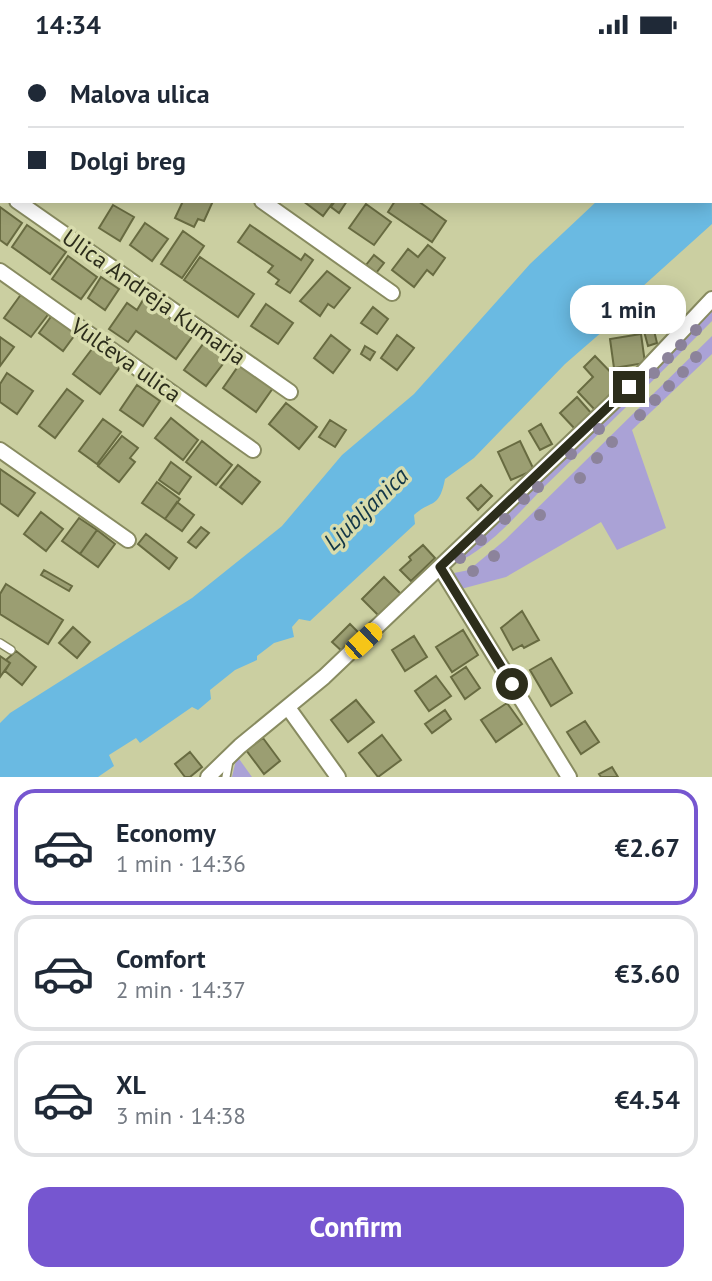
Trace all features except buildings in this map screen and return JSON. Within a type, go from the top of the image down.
[{"type":"street","name":"Ulica Andreja Kumarja","points":[[20,203],[290,393]]},
{"type":"street","points":[[265,203],[392,293]]},
{"type":"street","name":"Vulčeva ulica","points":[[0,271],[253,450]]},
{"type":"street","points":[[208,777],[240,746],[289,709],[440,567],[629,387],[712,299]]},
{"type":"street","points":[[0,450],[128,540]]},
{"type":"street","points":[[440,567],[569,777]]},
{"type":"street","points":[[289,709],[338,777]]},
{"type":"lane","points":[[0,643],[11,650]]},
{"type":"lane","points":[[226,777],[229,758]]},
{"type":"shaded area","points":[[712,306],[712,321],[513,519],[489,542],[464,559],[451,564]]},
{"type":"shaded area","points":[[712,336],[712,354],[632,430],[666,528],[617,550],[601,522],[506,577],[461,589],[454,573],[469,570],[505,540]]},
{"type":"shaded area","points":[[237,756],[252,777],[232,777]]},
{"type":"water","name":"Ljubljanica","points":[[595,203],[712,203],[712,224],[602,323],[603,331],[565,364],[474,458],[445,479],[437,500],[414,515],[415,524],[310,621],[299,619],[292,627],[294,637],[274,643],[257,656],[257,660],[235,670],[210,690],[211,699],[198,710],[192,707],[140,743],[136,738],[109,755],[114,766],[98,777],[0,777],[0,723],[10,713],[192,598],[282,526],[342,455],[414,394],[530,264]]},
{"type":"route","points":[[512,684],[440,567],[629,387]]}]
